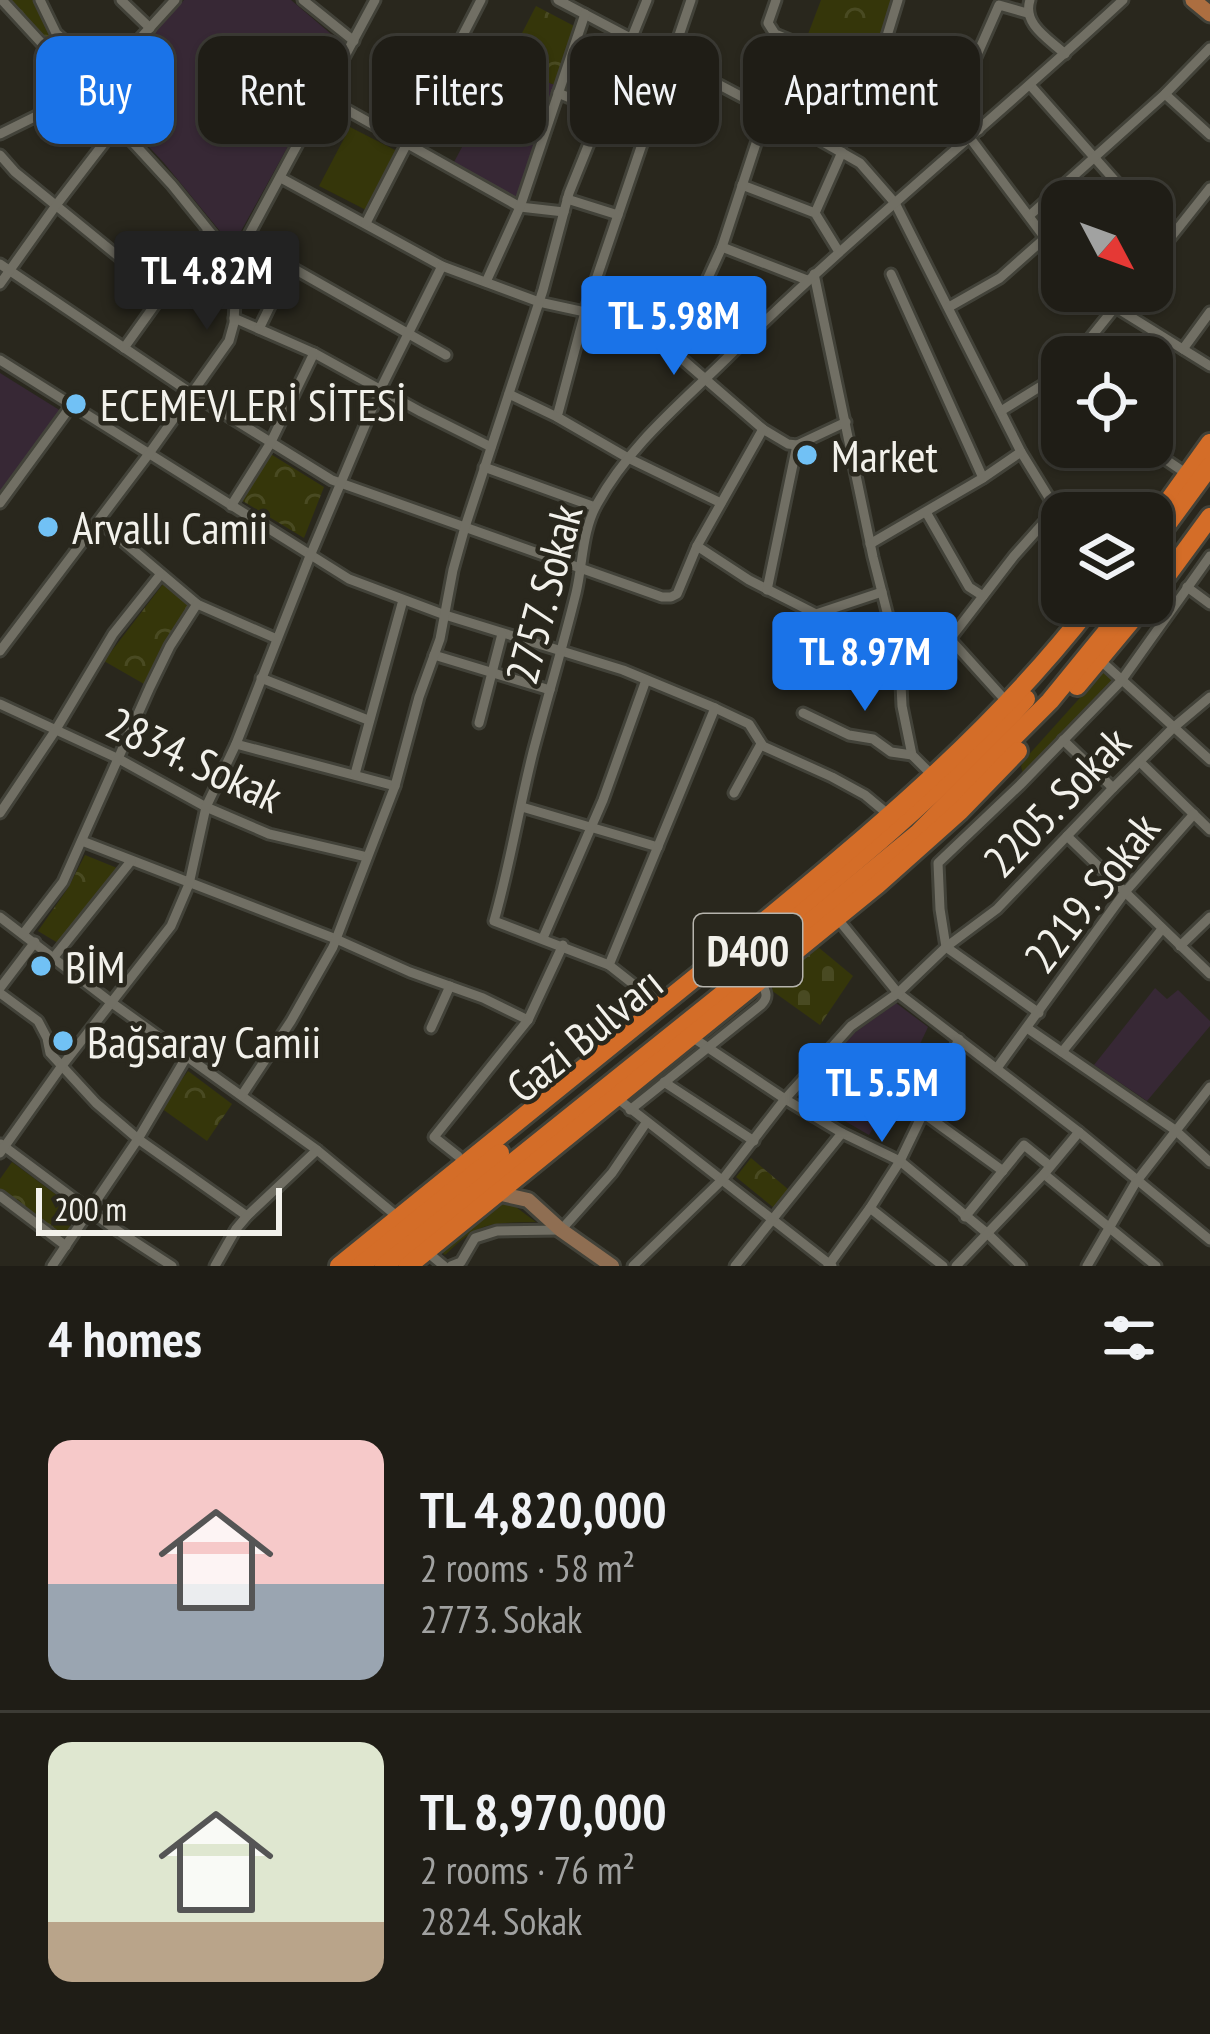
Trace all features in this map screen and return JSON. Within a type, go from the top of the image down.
[{"type":"highway","points":[[1173,494],[1210,443]]},
{"type":"highway","points":[[1173,518],[1210,466]]},
{"type":"highway","points":[[1173,518],[1187,474]]},
{"type":"highway","points":[[1173,564],[1204,525],[1210,501]]},
{"type":"highway","points":[[1173,558],[1210,501]]},
{"type":"highway","points":[[339,1266],[890,816],[1007,702],[1075,624]]},
{"type":"highway","name":"Gazi Bulvarı","points":[[360,1266],[889,836],[982,748],[1090,624]]},
{"type":"highway","name":"Gazi Bulvarı","points":[[383,1266],[917,834],[1050,701],[1113,624]]},
{"type":"highway","points":[[408,1266],[526,1169],[623,1104],[700,1042],[761,981],[878,886],[1004,766],[1127,624]]},
{"type":"main road","points":[[1193,0],[1210,14]]},
{"type":"main road","points":[[526,1169],[528,1200]]},
{"type":"main road","points":[[497,1193],[528,1200],[612,1266]]},
{"type":"street","points":[[2,0],[36,36]]},
{"type":"street","points":[[40,0],[58,36]]},
{"type":"street","points":[[122,0],[150,28]]},
{"type":"street","points":[[143,36],[175,0]]},
{"type":"street","points":[[302,0],[354,41]]},
{"type":"street","points":[[348,52],[375,0]]},
{"type":"street","points":[[463,36],[482,0]]},
{"type":"street","points":[[558,0],[625,36]]},
{"type":"street","points":[[632,36],[647,0]]},
{"type":"street","points":[[673,0],[690,3],[680,36]]},
{"type":"street","points":[[776,0],[768,23],[785,36]]},
{"type":"street","points":[[887,36],[898,0]]},
{"type":"street","points":[[1030,0],[1029,19],[1065,54]]},
{"type":"street","name":"2757. Sokak","points":[[980,130],[1123,0]]},
{"type":"street","points":[[980,48],[999,5],[1027,13]]},
{"type":"street","points":[[486,282],[520,207],[585,14]]},
{"type":"street","points":[[1029,216],[1210,48]]},
{"type":"street","points":[[1030,85],[1114,180]]},
{"type":"street","points":[[558,93],[570,98]]},
{"type":"street","points":[[1165,94],[1210,135]]},
{"type":"street","points":[[0,134],[36,116]]},
{"type":"street","points":[[980,142],[1041,232]]},
{"type":"street","points":[[0,284],[5,268],[103,144]]},
{"type":"street","points":[[134,144],[236,264]]},
{"type":"street","points":[[1,648],[229,341],[237,256],[299,144]]},
{"type":"street","points":[[366,223],[406,144]]},
{"type":"street","points":[[409,144],[520,207],[564,212]]},
{"type":"street","points":[[242,1095],[292,1022],[336,939],[395,786],[445,615],[465,526],[589,144]]},
{"type":"street","points":[[557,417],[584,312],[643,144]]},
{"type":"street","points":[[674,352],[722,247],[757,144]]},
{"type":"street","points":[[828,144],[860,163],[896,203],[1021,452],[1048,492]]},
{"type":"street","name":"2757. Sokak","points":[[543,938],[494,921],[595,507],[662,418],[811,277],[964,144]]},
{"type":"street","points":[[815,213],[842,152]]},
{"type":"street","points":[[0,155],[162,292]]},
{"type":"street","points":[[281,178],[442,266],[539,302],[584,312],[674,352],[763,429],[788,444],[797,445],[846,422]]},
{"type":"street","points":[[742,185],[815,213],[839,252]]},
{"type":"street","points":[[1173,235],[1210,188]]},
{"type":"street","points":[[568,199],[618,215]]},
{"type":"street","points":[[124,348],[207,232]]},
{"type":"street","points":[[245,241],[446,356]]},
{"type":"street","points":[[949,307],[1000,278],[1041,242]]},
{"type":"street","points":[[722,247],[811,277],[900,664],[912,755],[933,776]]},
{"type":"street","points":[[169,1265],[1,1148],[171,926],[189,884],[206,807],[380,390],[442,266]]},
{"type":"street","points":[[259,329],[289,267]]},
{"type":"street","points":[[5,268],[270,444],[342,484],[671,597],[677,594],[697,546],[763,429]]},
{"type":"street","points":[[891,274],[983,478]]},
{"type":"street","points":[[1092,336],[1111,312]]},
{"type":"street","points":[[1123,312],[1210,366]]},
{"type":"street","points":[[1183,349],[1210,312]]},
{"type":"street","points":[[234,318],[314,353],[491,447]]},
{"type":"street","points":[[231,506],[270,444],[314,353]]},
{"type":"street","points":[[0,360],[349,579],[715,708],[749,724],[761,744],[865,795],[890,816]]},
{"type":"street","points":[[1001,411],[1041,390]]},
{"type":"street","points":[[509,394],[721,503]]},
{"type":"street","points":[[0,502],[71,406]]},
{"type":"street","points":[[767,590],[797,445]]},
{"type":"street","points":[[870,544],[1021,452]]},
{"type":"street","points":[[1173,465],[1187,474]]},
{"type":"street","points":[[484,467],[595,507]]},
{"type":"street","points":[[926,512],[969,587],[983,596]]},
{"type":"street","points":[[99,521],[197,604],[277,639]]},
{"type":"street","points":[[900,664],[950,639],[1014,556],[1041,530]]},
{"type":"street","points":[[697,546],[816,614],[882,592]]},
{"type":"street","name":"2205. Sokak","points":[[1173,605],[1210,556]]},
{"type":"street","points":[[0,813],[112,634],[160,575]]},
{"type":"street","points":[[1186,587],[1210,604]]},
{"type":"street","points":[[355,774],[403,600]]},
{"type":"street","points":[[23,934],[63,882],[170,646],[197,604]]},
{"type":"street","name":"2205. Sokak","points":[[946,946],[938,863],[1121,681],[1160,624]]},
{"type":"street","points":[[478,723],[502,634]]},
{"type":"street","points":[[950,639],[1007,702]]},
{"type":"street","points":[[434,655],[550,690]]},
{"type":"street","points":[[1100,660],[1210,760]]},
{"type":"street","points":[[261,678],[368,720]]},
{"type":"street","points":[[646,680],[543,938],[610,965],[661,1006]]},
{"type":"street","name":"2205. Sokak","points":[[633,1266],[723,1178],[850,1026],[898,993],[946,946],[997,909],[1173,728],[1210,697]]},
{"type":"street","name":"2834. Sokak","points":[[0,704],[269,834],[367,857]]},
{"type":"street","points":[[610,965],[715,708]]},
{"type":"street","points":[[803,713],[849,735],[873,739],[891,752],[912,755]]},
{"type":"street","points":[[1063,740],[1113,788]]},
{"type":"street","points":[[236,744],[395,786]]},
{"type":"street","points":[[734,794],[761,744]]},
{"type":"street","points":[[1140,762],[1210,830]]},
{"type":"street","points":[[1004,766],[1020,785]]},
{"type":"street","points":[[522,807],[658,847]]},
{"type":"street","name":"2219. Sokak","points":[[998,1068],[1125,892],[1194,814]]},
{"type":"street","points":[[1066,836],[1210,974]]},
{"type":"street","points":[[82,841],[336,939],[528,1020]]},
{"type":"street","points":[[54,957],[131,861]]},
{"type":"street","points":[[0,917],[317,1150],[399,1218]]},
{"type":"street","points":[[1180,946],[1210,917]]},
{"type":"street","points":[[837,918],[898,993],[1210,1240]]},
{"type":"street","points":[[1062,1052],[1162,929]]},
{"type":"street","points":[[35,942],[0,991],[38,1021],[61,1067],[138,1139],[247,1216]]},
{"type":"street","points":[[458,1156],[434,1137],[528,1020],[563,945]]},
{"type":"street","points":[[946,946],[1039,1013]]},
{"type":"street","points":[[431,1028],[450,986]]},
{"type":"street","points":[[1027,1028],[1175,1130],[1210,1162]]},
{"type":"street","points":[[959,1039],[900,1161],[830,1265],[623,1104],[664,1082],[700,1042],[785,1100],[900,1161],[988,1234],[1017,1265]]},
{"type":"street","points":[[52,1266],[188,1056]]},
{"type":"street","points":[[664,1082],[754,1141]]},
{"type":"street","points":[[1087,1266],[1136,1182],[1210,1087]]},
{"type":"street","points":[[923,1113],[1003,1171]]},
{"type":"street","points":[[426,1251],[455,1265],[475,1238],[497,1231],[561,1230],[613,1173],[646,1123]]},
{"type":"street","points":[[956,1266],[1078,1132]]},
{"type":"street","points":[[735,1266],[842,1133]]},
{"type":"street","points":[[965,1216],[1024,1145],[1156,1266]]},
{"type":"street","points":[[215,1266],[247,1216],[317,1150]]},
{"type":"street","points":[[0,1196],[66,1246]]},
{"type":"street","points":[[870,1208],[944,1266]]},
{"type":"street","points":[[1199,1231],[1210,1217]]},
{"type":"street","points":[[1137,1266],[1144,1256]]},
{"type":"shaded area","points":[[184,0],[291,0],[333,36],[198,36],[198,144],[289,144],[240,233],[224,236],[146,144],[174,144],[174,36],[150,36]]},
{"type":"shaded area","points":[[546,82],[555,85],[546,111]]},
{"type":"shaded area","points":[[464,144],[535,144],[516,198],[453,164]]},
{"type":"shaded area","points":[[0,373],[61,411],[0,496]]},
{"type":"shaded area","points":[[1155,988],[1167,999],[1178,990],[1210,1026],[1147,1101],[1094,1065]]},
{"type":"shaded area","points":[[896,1003],[928,1027],[869,1135],[805,1098],[850,1036]]},
{"type":"green space","points":[[6,0],[34,0],[54,36],[38,36]]},
{"type":"green space","points":[[821,0],[893,0],[879,36],[807,36]]},
{"type":"green space","points":[[536,6],[574,26],[555,85],[546,82],[546,36],[520,36]]},
{"type":"green space","points":[[350,127],[372,138],[372,144],[397,151],[366,210],[319,186],[341,144],[348,144]]},
{"type":"green space","points":[[269,453],[324,487],[304,538],[241,500]]},
{"type":"green space","points":[[163,584],[188,605],[144,684],[104,661]]},
{"type":"green space","points":[[1104,671],[1113,680],[1023,774],[1024,760]]},
{"type":"green space","points":[[85,855],[117,868],[58,943],[38,931]]},
{"type":"green space","points":[[818,947],[853,976],[820,1025],[771,990]]},
{"type":"green space","points":[[188,1071],[232,1104],[207,1141],[161,1108]]},
{"type":"green space","points":[[751,1158],[789,1190],[774,1208],[736,1177]]},
{"type":"green space","points":[[12,1162],[81,1213],[64,1240],[0,1192],[0,1179]]},
{"type":"green space","points":[[504,1198],[536,1222],[486,1226],[445,1255],[438,1249]]},
{"type":"place","name":"ECEMEVLERİ SİTESİ","points":[[76,404]]},
{"type":"place","name":"Market","points":[[807,455]]},
{"type":"place","name":"Arvallı Camii","points":[[48,527]]},
{"type":"place","name":"BİM","points":[[41,966]]},
{"type":"place","name":"Bağsaray Camii","points":[[63,1041]]}]
